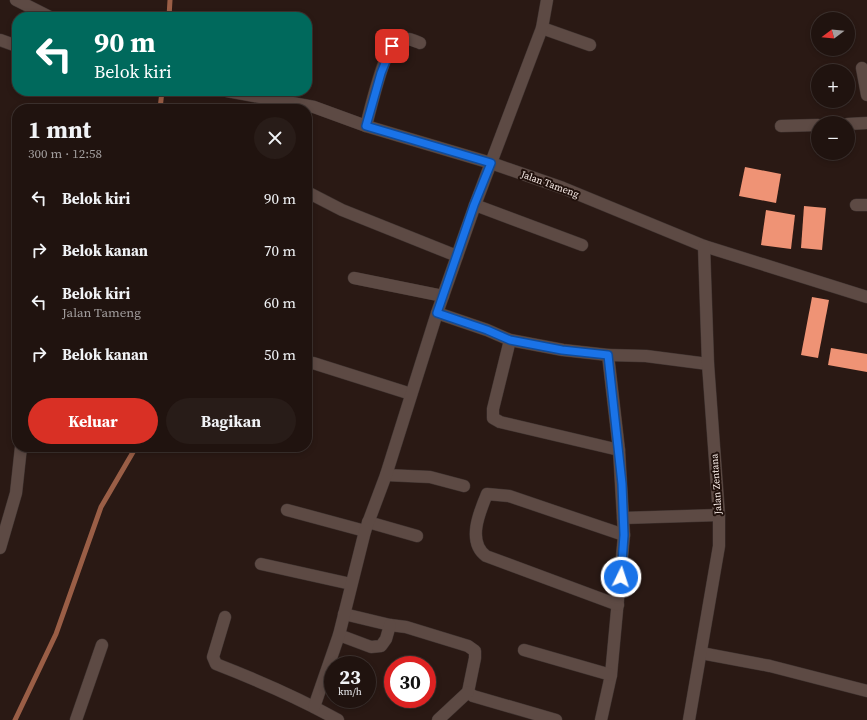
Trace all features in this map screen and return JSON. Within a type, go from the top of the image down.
[{"type":"street","points":[[16,0],[40,12]]},
{"type":"street","points":[[314,707],[338,635],[366,526],[386,475],[437,313],[458,256],[474,205],[542,28],[547,0]]},
{"type":"street","points":[[542,28],[590,45]]},
{"type":"street","points":[[366,126],[381,73],[392,46],[398,40],[403,38],[420,43]]},
{"type":"street","points":[[0,40],[12,44]]},
{"type":"street","points":[[862,68],[867,95]]},
{"type":"street","name":"Jalan Tameng","points":[[253,96],[294,104]]},
{"type":"street","name":"Jalan Tameng","points":[[312,108],[366,126],[491,163],[563,188],[704,246],[867,298]]},
{"type":"street","points":[[855,124],[867,123]]},
{"type":"street","points":[[781,126],[811,125]]},
{"type":"street","points":[[312,195],[342,210],[458,256]]},
{"type":"street","points":[[474,205],[582,245]]},
{"type":"street","name":"Jalan Zentana","points":[[690,720],[719,546],[719,515],[708,364],[704,246]]},
{"type":"street","points":[[354,278],[443,296]]},
{"type":"street","points":[[437,313],[487,330],[510,340],[562,350],[608,355],[646,356],[708,364]]},
{"type":"street","points":[[510,340],[493,409],[493,418],[500,422],[619,450]]},
{"type":"street","points":[[601,720],[611,675],[624,535],[619,450],[608,355]]},
{"type":"street","points":[[313,363],[411,394]]},
{"type":"street","points":[[0,548],[16,493],[20,452]]},
{"type":"street","points":[[386,475],[430,477],[464,486]]},
{"type":"street","points":[[618,605],[486,556],[480,552],[476,538],[480,511],[487,494],[508,496],[624,535]]},
{"type":"street","points":[[288,510],[417,536]]},
{"type":"street","points":[[623,518],[719,515]]},
{"type":"street","points":[[261,564],[351,584]]},
{"type":"street","points":[[344,614],[413,629],[468,646],[475,651],[468,692],[438,720]]},
{"type":"street","points":[[225,617],[213,657],[216,664],[314,707],[338,720]]},
{"type":"street","points":[[338,635],[371,646],[381,646],[385,643],[390,625]]},
{"type":"street","points":[[76,720],[102,645]]},
{"type":"street","points":[[524,650],[611,675]]},
{"type":"street","points":[[702,653],[770,666],[867,691]]},
{"type":"street","points":[[468,692],[473,696],[556,720]]},
{"type":"building","points":[[745,167],[781,174],[776,203],[739,196]]},
{"type":"building","points":[[804,206],[826,208],[822,250],[801,248]]},
{"type":"building","points":[[766,210],[795,215],[791,249],[761,245]]},
{"type":"building","points":[[812,297],[829,300],[818,358],[801,355]]},
{"type":"building","points":[[831,348],[867,354],[867,372],[828,365]]},
{"type":"waterway","points":[[169,12],[170,0]]},
{"type":"waterway","points":[[161,96],[161,104]]},
{"type":"waterway","points":[[15,720],[56,634],[101,507],[133,452]]},
{"type":"route","points":[[392,46],[381,73],[366,126],[491,163],[474,205],[458,256],[437,313],[487,330],[510,340],[562,350],[608,355],[622,484],[624,535],[621,577]]}]
